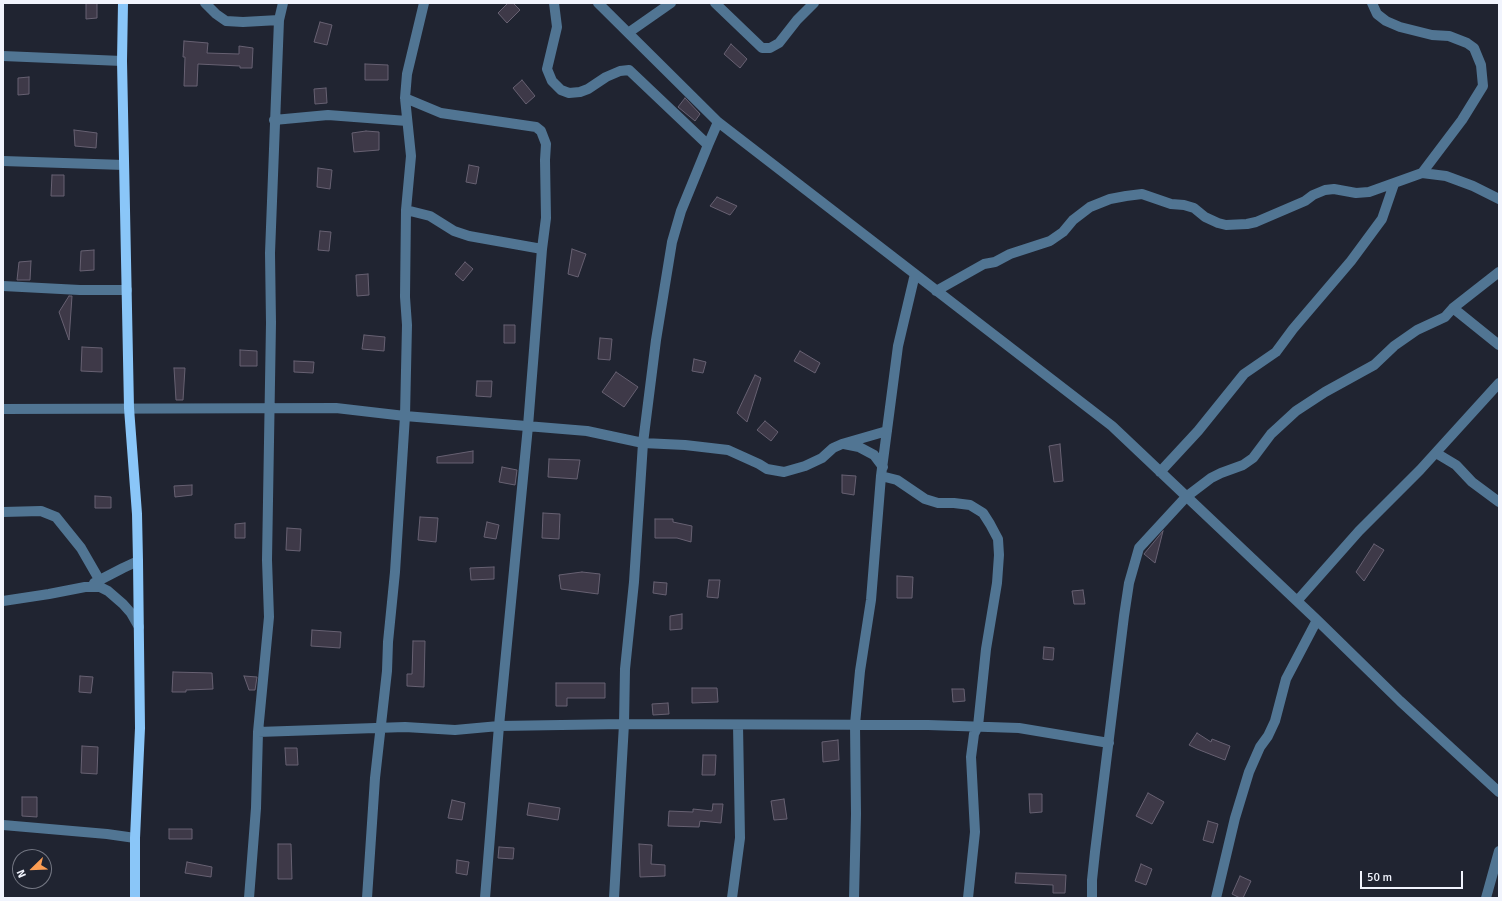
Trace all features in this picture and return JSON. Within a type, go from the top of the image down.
[{"type":"main road","points":[[123,3],[122,62],[129,408],[137,514],[139,627],[140,728],[135,838],[136,898]]},
{"type":"street","points":[[205,3],[226,21],[243,22],[279,20]]},
{"type":"street","points":[[249,898],[256,808],[258,732],[268,617],[267,560],[271,323],[270,253],[274,120],[279,20],[282,3]]},
{"type":"street","points":[[367,898],[376,778],[395,572],[405,416],[407,325],[405,297],[406,210],[411,156],[405,98],[407,74],[424,3]]},
{"type":"street","points":[[554,3],[557,27],[547,69],[552,82],[562,90],[569,93],[580,92],[613,74],[620,71],[629,70],[708,145]]},
{"type":"street","points":[[598,3],[718,122],[1112,426],[1317,620],[1400,701],[1499,792]]},
{"type":"street","points":[[628,33],[671,3]]},
{"type":"street","points":[[715,3],[762,48],[770,48],[779,43],[797,20],[814,3]]},
{"type":"street","points":[[1372,3],[1377,14],[1386,21],[1400,27],[1432,35],[1449,36],[1467,43],[1474,48],[1482,65],[1483,86],[1462,120],[1422,173]]},
{"type":"street","points":[[3,56],[122,62]]},
{"type":"street","points":[[405,98],[441,113],[536,127],[541,131],[546,144],[546,218],[542,249],[528,426],[499,726],[485,898]]},
{"type":"street","points":[[274,120],[328,115],[407,121]]},
{"type":"street","points":[[614,898],[624,724],[625,669],[634,582],[643,443],[656,340],[672,242],[681,211],[718,122]]},
{"type":"street","points":[[3,160],[124,165]]},
{"type":"street","points":[[936,291],[984,264],[995,262],[1010,254],[1050,241],[1063,232],[1073,220],[1090,207],[1110,199],[1126,196],[1142,194],[1171,204],[1184,205],[1194,208],[1218,223],[1248,224],[1306,201],[1313,195],[1325,190],[1334,189],[1356,193],[1369,192],[1422,173],[1446,176],[1473,186],[1499,199]]},
{"type":"street","points":[[1160,472],[1198,431],[1244,374],[1276,352],[1293,329],[1351,260],[1382,219],[1394,184]]},
{"type":"street","points":[[406,210],[430,216],[454,231],[469,236],[542,249]]},
{"type":"street","points":[[1092,898],[1095,852],[1129,583],[1139,548],[1186,496],[1211,478],[1243,465],[1253,458],[1271,434],[1296,411],[1325,392],[1374,365],[1394,346],[1417,330],[1446,317],[1453,308],[1499,272]]},
{"type":"street","points":[[854,898],[856,814],[855,724],[860,671],[871,600],[882,471],[898,346],[915,274]]},
{"type":"street","points":[[3,286],[80,290],[127,290]]},
{"type":"street","points":[[1453,308],[1499,345]]},
{"type":"street","points":[[1297,601],[1359,531],[1436,453],[1499,382]]},
{"type":"street","points":[[3,408],[336,408],[405,416],[587,431],[643,443],[685,444],[728,450],[767,469],[784,472],[805,466],[822,458],[833,448],[842,444],[887,431]]},
{"type":"street","points":[[842,444],[859,447],[874,455],[882,471],[925,499],[938,503],[970,505],[983,513],[998,539],[999,555],[997,583],[986,649],[978,726],[974,734],[971,757],[975,832],[968,898]]},
{"type":"street","points":[[1436,453],[1456,464],[1472,482],[1499,502]]},
{"type":"street","points":[[3,512],[41,511],[56,517],[81,548],[100,581]]},
{"type":"street","points":[[3,601],[85,587],[100,581],[138,561]]},
{"type":"street","points":[[85,587],[100,587],[108,591],[131,612],[139,627]]},
{"type":"street","points":[[1216,898],[1235,818],[1249,772],[1260,747],[1268,736],[1275,720],[1286,679],[1317,620]]},
{"type":"street","points":[[258,732],[381,728],[455,730],[499,726],[624,724],[855,724],[1019,728],[1109,743]]},
{"type":"street","points":[[732,898],[740,838],[738,725]]},
{"type":"street","points":[[3,825],[107,834],[135,838]]},
{"type":"street","points":[[1486,898],[1499,851]]},
{"type":"building","points":[[86,3],[97,3],[97,18],[86,19]]},
{"type":"building","points":[[508,3],[513,3],[520,10],[507,23],[498,13]]},
{"type":"building","points":[[320,22],[332,25],[327,45],[314,42]]},
{"type":"building","points":[[184,41],[208,43],[207,53],[239,54],[239,46],[253,48],[252,68],[198,64],[197,86],[184,86]]},
{"type":"building","points":[[731,44],[747,59],[740,68],[724,54]]},
{"type":"building","points":[[365,64],[388,65],[388,80],[365,80]]},
{"type":"building","points":[[29,77],[29,94],[18,95],[18,78]]},
{"type":"building","points":[[522,80],[535,96],[526,104],[513,88]]},
{"type":"building","points":[[326,88],[327,103],[315,104],[314,89]]},
{"type":"building","points":[[685,98],[700,114],[695,121],[678,107]]},
{"type":"building","points":[[74,130],[97,133],[96,148],[75,146]]},
{"type":"building","points":[[366,131],[379,132],[379,150],[354,152],[352,133]]},
{"type":"building","points":[[469,165],[479,167],[476,184],[466,182]]},
{"type":"building","points":[[318,168],[332,170],[330,189],[317,187]]},
{"type":"building","points":[[52,175],[64,175],[64,196],[51,196]]},
{"type":"building","points":[[717,197],[737,206],[730,215],[710,206]]},
{"type":"building","points":[[320,231],[331,232],[329,251],[318,250]]},
{"type":"building","points":[[572,249],[586,254],[578,277],[568,274]]},
{"type":"building","points":[[94,250],[94,270],[80,271],[81,251]]},
{"type":"building","points":[[31,261],[30,280],[17,280],[19,262]]},
{"type":"building","points":[[465,262],[473,269],[463,281],[455,274]]},
{"type":"building","points":[[368,274],[369,295],[357,296],[356,275]]},
{"type":"building","points":[[69,296],[72,296],[69,340],[59,312]]},
{"type":"building","points":[[504,325],[515,325],[515,343],[504,343]]},
{"type":"building","points":[[364,335],[385,337],[384,351],[362,349]]},
{"type":"building","points":[[600,338],[612,339],[610,360],[598,359]]},
{"type":"building","points":[[82,347],[102,348],[102,372],[81,371]]},
{"type":"building","points":[[240,350],[257,351],[257,366],[240,366]]},
{"type":"building","points":[[800,351],[820,363],[815,373],[794,361]]},
{"type":"building","points":[[694,359],[706,362],[703,373],[692,371]]},
{"type":"building","points":[[294,361],[314,362],[313,373],[294,372]]},
{"type":"building","points":[[174,368],[185,368],[183,400],[176,400]]},
{"type":"building","points":[[616,372],[638,387],[624,407],[602,392]]},
{"type":"building","points":[[755,375],[761,378],[747,422],[737,413]]},
{"type":"building","points":[[477,381],[492,381],[491,397],[476,396]]},
{"type":"building","points":[[765,421],[778,432],[771,441],[757,430]]},
{"type":"building","points":[[1060,444],[1063,481],[1054,482],[1049,446]]},
{"type":"building","points":[[473,451],[473,463],[437,463],[437,457]]},
{"type":"building","points":[[549,459],[580,460],[577,479],[548,477]]},
{"type":"building","points":[[502,467],[517,470],[515,485],[499,482]]},
{"type":"building","points":[[842,475],[856,476],[854,495],[842,493]]},
{"type":"building","points":[[192,485],[192,495],[175,497],[174,486]]},
{"type":"building","points":[[95,496],[111,497],[111,508],[95,508]]},
{"type":"building","points":[[543,513],[560,514],[559,539],[542,538]]},
{"type":"building","points":[[420,517],[438,518],[436,542],[418,540]]},
{"type":"building","points":[[655,519],[673,519],[673,522],[692,526],[691,542],[677,538],[655,538]]},
{"type":"building","points":[[487,522],[499,525],[496,539],[484,537]]},
{"type":"building","points":[[245,523],[245,538],[235,538],[235,524]]},
{"type":"building","points":[[287,528],[301,529],[300,551],[286,550]]},
{"type":"building","points":[[1163,531],[1155,563],[1144,554]]},
{"type":"building","points":[[1374,544],[1384,550],[1364,581],[1356,572]]},
{"type":"building","points":[[494,567],[494,579],[471,580],[470,568]]},
{"type":"building","points":[[582,572],[600,574],[598,594],[561,589],[559,575]]},
{"type":"building","points":[[897,576],[913,577],[912,598],[897,598]]},
{"type":"building","points":[[709,580],[720,580],[718,598],[707,597]]},
{"type":"building","points":[[654,582],[667,583],[666,595],[653,593]]},
{"type":"building","points":[[1083,590],[1085,604],[1074,604],[1072,591]]},
{"type":"building","points":[[682,614],[682,629],[670,630],[670,616]]},
{"type":"building","points":[[312,630],[341,632],[340,648],[311,646]]},
{"type":"building","points":[[413,641],[425,641],[424,687],[407,686],[407,674],[412,674]]},
{"type":"building","points":[[1044,647],[1054,648],[1053,660],[1043,659]]},
{"type":"building","points":[[173,672],[212,673],[213,689],[172,692]]},
{"type":"building","points":[[80,676],[93,677],[91,693],[79,692]]},
{"type":"building","points":[[244,676],[257,677],[255,690],[249,690]]},
{"type":"building","points":[[556,683],[605,683],[605,698],[567,698],[567,706],[556,706]]},
{"type":"building","points":[[692,688],[717,688],[718,702],[692,703]]},
{"type":"building","points":[[952,689],[964,689],[965,701],[953,702]]},
{"type":"building","points":[[668,703],[669,714],[653,715],[652,704]]},
{"type":"building","points":[[1197,733],[1211,742],[1212,739],[1230,746],[1225,760],[1189,745]]},
{"type":"building","points":[[838,740],[839,760],[823,762],[822,742]]},
{"type":"building","points":[[82,746],[98,747],[97,774],[81,773]]},
{"type":"building","points":[[285,748],[297,748],[298,765],[286,765]]},
{"type":"building","points":[[703,755],[716,755],[715,775],[702,775]]},
{"type":"building","points":[[1148,793],[1164,802],[1152,824],[1136,816]]},
{"type":"building","points":[[1029,794],[1042,794],[1042,812],[1030,813]]},
{"type":"building","points":[[22,797],[37,797],[37,817],[22,816]]},
{"type":"building","points":[[784,799],[787,819],[774,820],[771,801]]},
{"type":"building","points":[[452,800],[465,803],[462,820],[448,818]]},
{"type":"building","points":[[529,803],[560,808],[558,820],[527,815]]},
{"type":"building","points":[[713,804],[723,804],[721,823],[700,821],[699,827],[668,826],[669,811],[693,812],[693,809],[712,811]]},
{"type":"building","points":[[1208,821],[1218,824],[1213,843],[1203,840]]},
{"type":"building","points":[[169,829],[192,829],[192,839],[169,839]]},
{"type":"building","points":[[278,844],[291,844],[292,879],[278,879]]},
{"type":"building","points":[[639,844],[652,845],[651,864],[665,865],[665,876],[640,877]]},
{"type":"building","points":[[499,847],[514,848],[513,859],[498,858]]},
{"type":"building","points":[[457,860],[469,862],[467,875],[456,873]]},
{"type":"building","points":[[187,862],[212,867],[211,877],[185,873]]},
{"type":"building","points":[[1141,864],[1152,869],[1146,885],[1135,881]]},
{"type":"building","points":[[1016,873],[1066,875],[1065,893],[1053,893],[1053,885],[1015,883]]},
{"type":"building","points":[[1240,876],[1251,881],[1243,898],[1232,894]]}]
